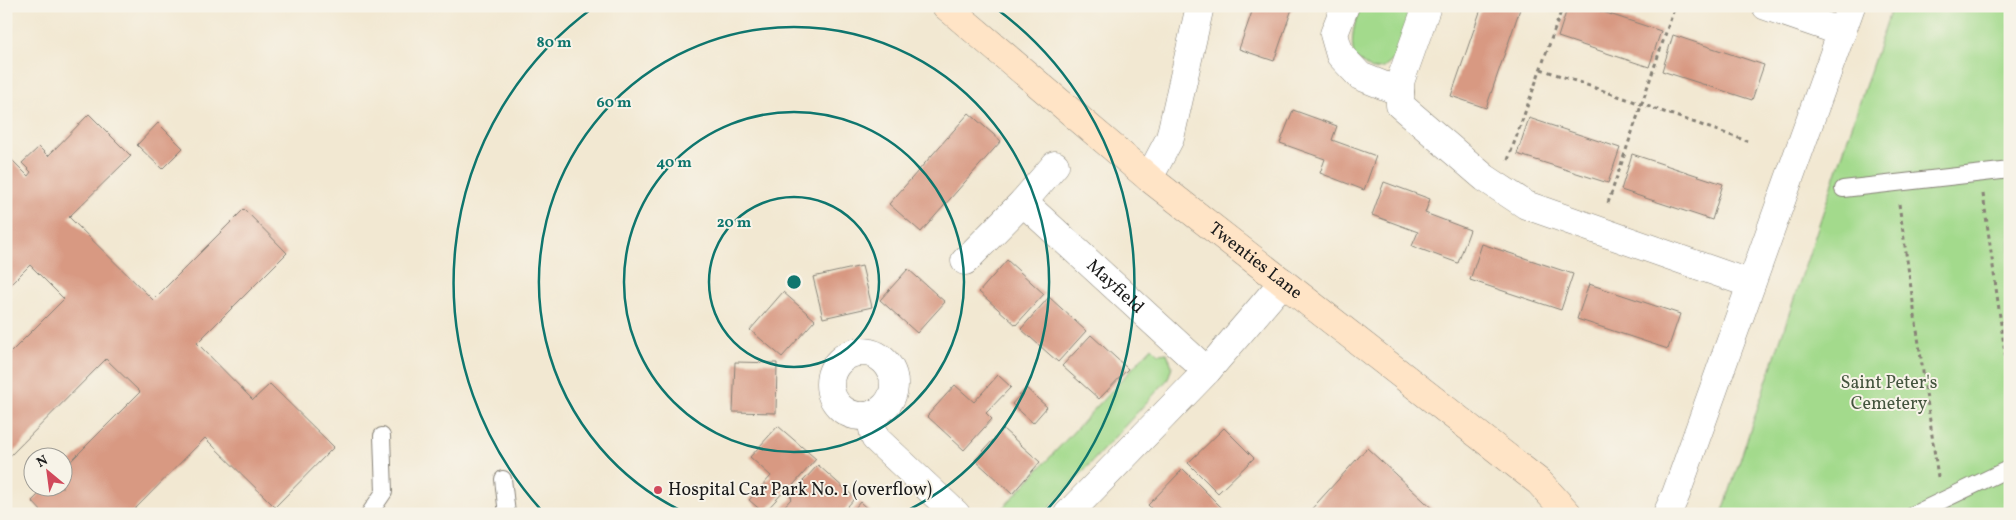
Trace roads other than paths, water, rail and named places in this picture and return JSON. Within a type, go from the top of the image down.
[{"type":"street","name":"Twenties Lane","points":[[946,6],[1149,178],[1539,482],[1568,514]]},
{"type":"street","points":[[1149,178],[1170,138],[1200,6]]},
{"type":"street","points":[[1345,6],[1334,34],[1340,55],[1360,76],[1400,92]]},
{"type":"street","points":[[1427,6],[1400,82],[1400,105],[1485,178],[1526,205],[1751,284]]},
{"type":"street","points":[[1766,6],[1842,32]]},
{"type":"street","points":[[1668,514],[1851,6]]},
{"type":"street","points":[[965,261],[1023,202],[1054,165]]},
{"type":"street","name":"Mayfield","points":[[1023,202],[1207,371]]},
{"type":"street","points":[[1068,514],[1207,371],[1283,282]]},
{"type":"street","points":[[870,416],[875,438],[956,514]]},
{"type":"lane","points":[[1843,189],[2010,170]]},
{"type":"lane","points":[[369,514],[384,492],[382,436]]},
{"type":"lane","points":[[1914,514],[2010,468]]},
{"type":"lane","points":[[503,479],[507,514]]},
{"type":"place","name":"Hospital Car Park No. 1 (overflow)","points":[[658,490]]},
{"type":"park label","name":"Saint Peter's Cemetery","points":[[1889,393]]}]
